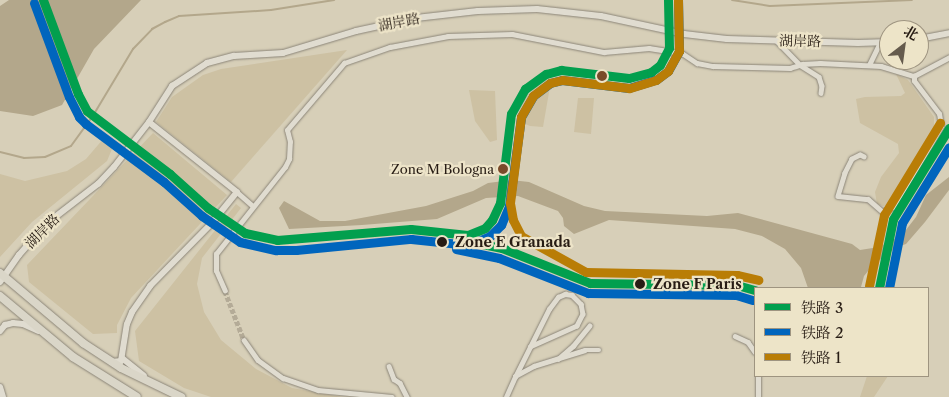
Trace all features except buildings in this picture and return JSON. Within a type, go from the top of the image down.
[{"type":"main road","points":[[1,277],[62,326],[112,362],[158,388],[181,397]]},
{"type":"main road","points":[[0,296],[73,357],[137,397]]},
{"type":"street","name":"湖岸路","points":[[1,277],[46,224],[98,184],[149,122],[172,86],[207,63],[234,56],[282,52],[356,31],[416,18],[478,11],[537,9],[601,16],[684,34],[727,39],[879,42]]},
{"type":"street","points":[[929,37],[949,33]]},
{"type":"street","points":[[225,291],[216,271],[216,254],[285,167],[289,159],[290,142],[287,130],[344,64],[390,48],[448,36],[512,34],[604,52],[649,48],[682,53],[697,63],[713,66],[790,68],[820,63],[868,65],[881,66],[914,76],[949,57]]},
{"type":"street","points":[[777,40],[800,65],[819,77],[822,86],[821,93]]},
{"type":"street","points":[[868,65],[879,44]]},
{"type":"street","points":[[864,157],[860,155],[852,159],[845,173],[838,196],[868,199],[883,212],[893,207],[941,126],[939,114],[914,81],[914,76]]},
{"type":"street","points":[[149,122],[253,206]]},
{"type":"street","points":[[112,362],[118,363],[122,356],[127,324],[132,312],[150,286],[211,224],[237,192]]},
{"type":"street","points":[[506,397],[515,377],[530,347],[549,309],[558,297],[565,294],[572,295],[581,304],[583,314],[577,326],[530,347]]},
{"type":"street","points":[[0,332],[5,325],[13,323],[31,327],[46,335]]},
{"type":"street","points":[[557,360],[573,346],[590,326]]},
{"type":"street","points":[[735,336],[748,342],[754,351]]},
{"type":"street","points":[[244,340],[258,360],[283,378],[318,390],[392,397]]},
{"type":"street","points":[[515,377],[534,366],[585,350],[599,350]]},
{"type":"street","points":[[122,356],[158,388]]},
{"type":"street","points":[[389,366],[394,379],[400,383],[406,397]]},
{"type":"street","points":[[758,377],[758,397]]},
{"type":"street","points":[[0,387],[3,397]]},
{"type":"shaded area","points":[[9,0],[141,0],[94,49],[62,105],[33,116],[0,111],[0,6]]},
{"type":"shaded area","points":[[347,50],[231,182],[156,122],[172,97],[203,75],[221,69]]},
{"type":"shaded area","points":[[549,74],[552,75],[543,127],[530,126],[521,122],[517,116],[524,98]]},
{"type":"shaded area","points":[[896,74],[908,80],[934,117],[934,129],[890,205],[883,206],[877,204],[875,192],[881,177],[899,153],[898,144],[860,123],[856,99],[901,96],[905,93]]},
{"type":"shaded area","points":[[469,90],[495,91],[497,140],[490,142],[475,121]]},
{"type":"shaded area","points":[[578,98],[594,98],[591,134],[574,132]]},
{"type":"shaded area","points":[[153,133],[227,195],[131,298],[117,325],[117,333],[93,334],[29,282],[27,265]]},
{"type":"shaded area","points":[[104,138],[112,149],[107,161],[32,222],[0,257],[0,174],[25,181],[67,171],[86,159]]},
{"type":"shaded area","points":[[949,177],[949,190],[925,222],[906,244],[897,247],[873,265],[864,276],[861,287],[808,287],[801,268],[785,249],[762,236],[735,229],[609,220],[574,234],[564,226],[563,218],[558,211],[518,196],[486,198],[437,219],[289,229],[279,208],[284,201],[320,221],[345,221],[426,206],[473,191],[488,183],[511,180],[529,182],[584,206],[605,211],[707,216],[738,213],[852,244],[860,250],[879,247],[902,235],[916,217],[926,195]]},
{"type":"shaded area","points":[[236,204],[241,208],[202,258],[197,284],[204,312],[221,340],[256,369],[292,388],[342,397],[211,397],[184,388],[139,361],[135,331]]},
{"type":"shaded area","points":[[867,377],[887,377],[874,397],[860,397]]},
{"type":"waterway","points":[[0,152],[24,158],[45,157],[71,146],[94,114],[133,49],[152,29],[165,22],[179,16],[271,10],[334,0]]},
{"type":"waterway","points":[[732,0],[770,6],[912,0]]},
{"type":"tunnel","points":[[225,291],[244,340]]},
{"type":"rail line","name":"3","points":[[43,0],[78,94],[87,111],[170,174],[208,208],[245,233],[277,240],[411,229],[468,235],[485,228],[492,220],[500,203],[511,114],[525,89],[546,74],[561,70],[629,78],[651,72],[660,65],[669,48],[668,0]]},
{"type":"rail line","name":"2","points":[[34,3],[69,97],[79,117],[86,124],[164,182],[202,216],[240,242],[276,250],[296,250],[411,239],[469,245],[490,236],[501,225],[509,206],[521,117],[533,96],[550,83],[562,80],[629,88],[656,80],[668,71],[679,51],[678,0]]},
{"type":"rail line","name":"1","points":[[678,0],[679,51],[668,71],[656,80],[629,88],[562,80],[550,83],[533,96],[521,117],[510,203],[513,220],[521,236],[586,272],[737,275],[758,280]]},
{"type":"rail line","name":"1","points":[[869,286],[884,215],[940,123]]},
{"type":"rail line","name":"3","points":[[879,287],[893,219],[949,128]]},
{"type":"rail line","name":"2","points":[[889,287],[902,223],[949,147]]},
{"type":"rail line","name":"3","points":[[458,239],[502,248],[590,283],[737,285],[754,290]]},
{"type":"rail line","name":"2","points":[[456,249],[499,258],[588,293],[736,295],[752,300]]},
{"type":"place","name":"Zone M Bologna","points":[[503,169]]},
{"type":"place","name":"Zone E Granada","points":[[442,242]]},
{"type":"place","name":"Zone F Paris","points":[[640,284]]}]
